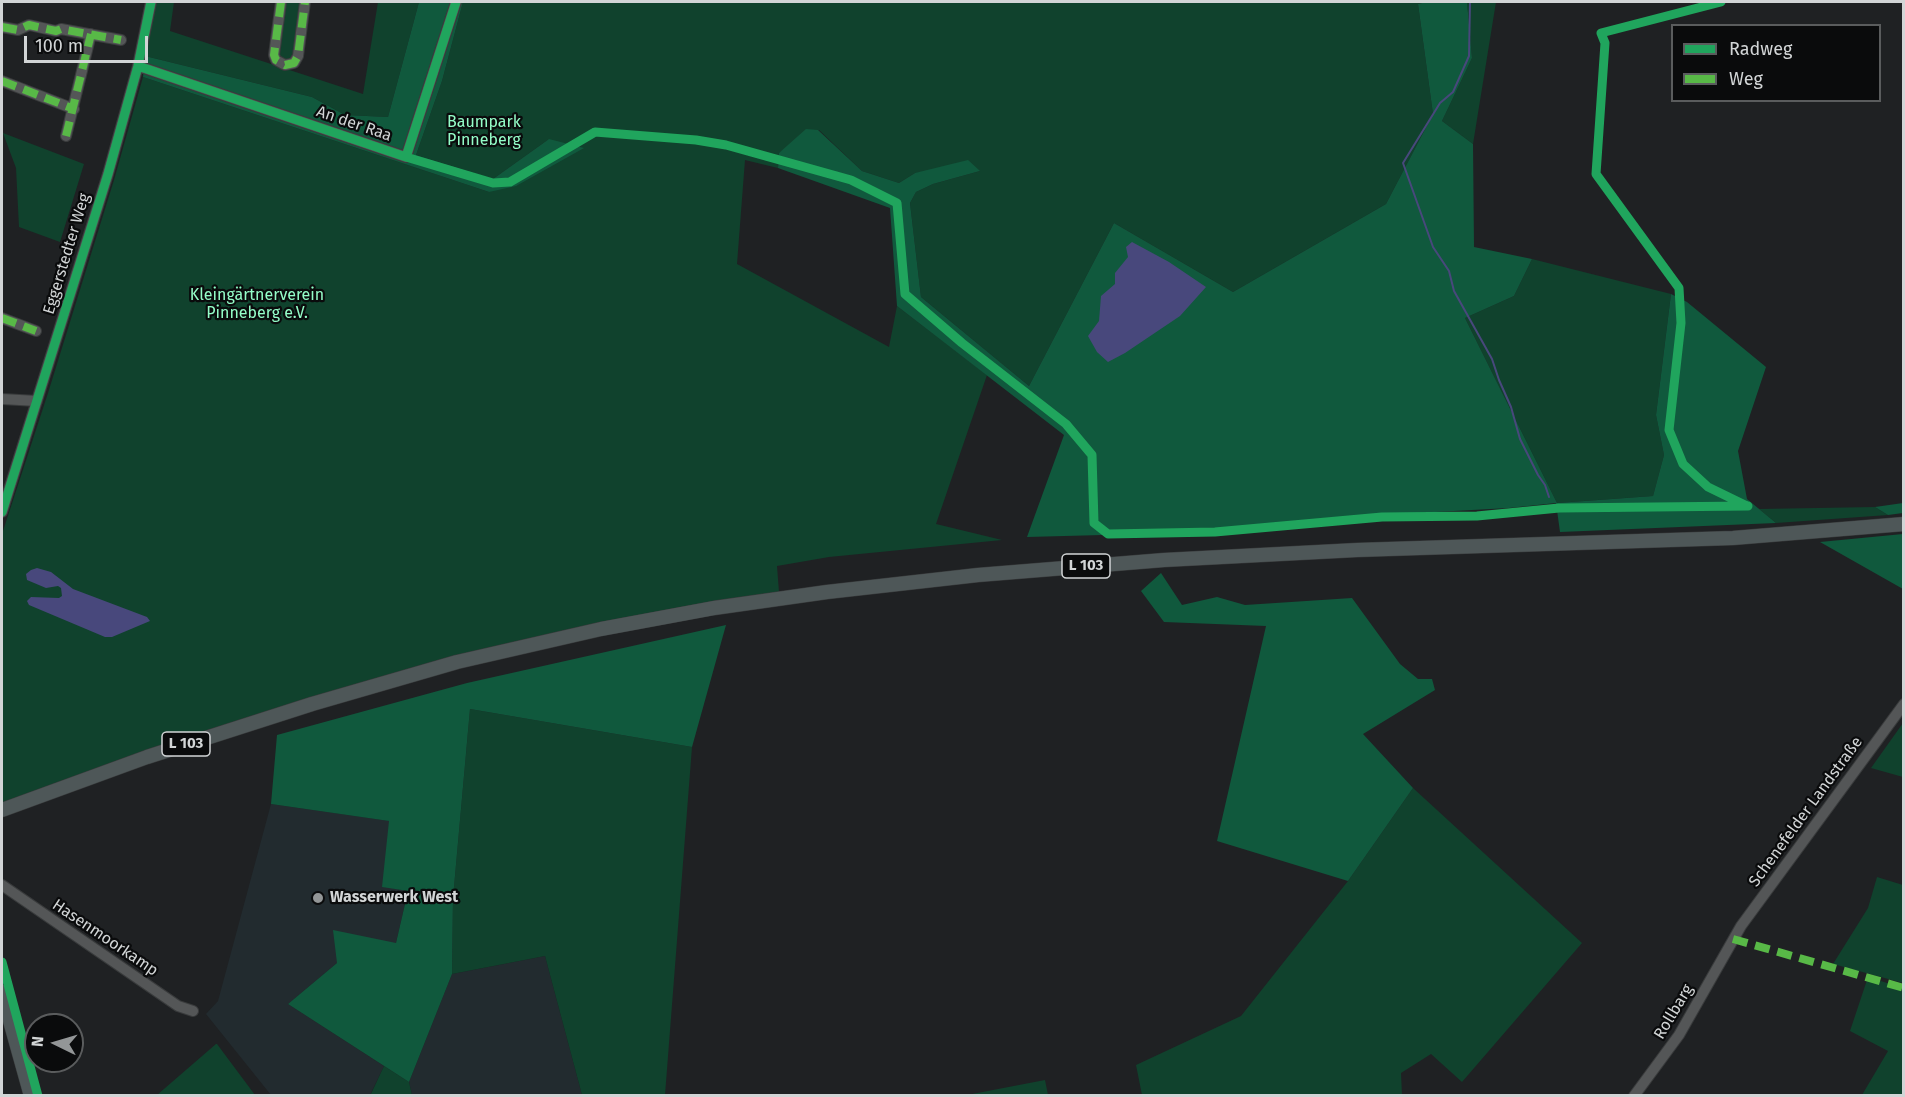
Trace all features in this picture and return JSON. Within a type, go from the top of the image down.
[{"type":"main road","name":"L 103","points":[[2,810],[147,757],[312,704],[457,662],[601,629],[714,608],[827,592],[978,575],[1164,560],[1369,550],[1733,538],[1904,524]]},
{"type":"main road","name":"L 103","points":[[2,817],[33,799]]},
{"type":"main road","points":[[2,993],[31,1095]]},
{"type":"street","name":"Eggerstedter Weg","points":[[2,512],[108,174],[138,66],[151,2]]},
{"type":"street","points":[[281,2],[274,55],[276,60],[285,65],[294,63],[298,56],[305,2]]},
{"type":"street","name":"An der Raa","points":[[138,66],[406,157],[456,2]]},
{"type":"street","points":[[2,27],[18,30],[29,25],[121,40]]},
{"type":"street","points":[[66,136],[91,34]]},
{"type":"street","points":[[2,81],[74,109]]},
{"type":"street","points":[[2,318],[36,331]]},
{"type":"street","points":[[2,399],[37,401]]},
{"type":"street","name":"Schenefelder Landstraße","points":[[1733,939],[1904,704]]},
{"type":"street","name":"Hasenmoorkamp","points":[[2,885],[178,1006],[194,1011]]},
{"type":"street","name":"Rollbarg","points":[[1634,1095],[1679,1035],[1733,939]]},
{"type":"shaded area","points":[[1132,242],[1169,262],[1206,287],[1180,316],[1108,362],[1097,352],[1088,336],[1099,321],[1101,296],[1115,284],[1115,273],[1128,257],[1126,247]]},
{"type":"shaded area","points":[[37,568],[51,572],[73,589],[147,617],[150,621],[112,637],[105,637],[29,605],[27,601],[31,597],[59,598],[62,596],[61,588],[58,586],[46,588],[27,580],[26,574]]},
{"type":"shaded area","points":[[271,804],[390,821],[383,886],[408,891],[396,943],[337,963],[288,1004],[384,1066],[370,1095],[271,1095],[206,1014],[218,1001]]},
{"type":"shaded area","points":[[545,956],[582,1095],[412,1095],[409,1082],[452,974]]},
{"type":"green space","points":[[155,2],[174,2],[170,31],[363,94],[378,2],[419,2],[388,117],[345,115],[312,97],[145,56]]},
{"type":"green space","points":[[285,2],[302,2],[293,58],[285,60],[279,55]]},
{"type":"green space","points":[[419,2],[463,2],[442,81],[416,155],[493,179],[549,139],[584,148],[516,186],[489,192],[143,77],[145,56],[312,97],[345,115],[388,117]]},
{"type":"green space","points":[[463,2],[1426,2],[1418,4],[1433,114],[1386,204],[1233,292],[1114,223],[1029,386],[921,297],[910,203],[916,192],[933,184],[980,171],[915,173],[899,183],[862,171],[819,130],[779,153],[778,168],[745,160],[737,264],[889,347],[897,306],[987,375],[936,524],[1002,540],[829,557],[777,566],[779,592],[602,623],[2,804],[2,534],[114,180],[143,77],[489,192],[549,139],[493,179],[416,155],[442,81]]},
{"type":"green space","points":[[1467,2],[1496,2],[1473,144],[1442,121],[1472,58]]},
{"type":"green space","points":[[1467,2],[1472,58],[1442,121],[1473,144],[1474,247],[1532,259],[1514,296],[1465,318],[1557,503],[1653,496],[1664,455],[1656,415],[1671,294],[1687,302],[1766,367],[1738,451],[1747,499],[1776,523],[1560,532],[1556,503],[1380,515],[1215,532],[1027,537],[1064,435],[897,306],[890,208],[778,168],[779,153],[806,129],[818,130],[862,171],[899,183],[915,173],[968,160],[980,171],[933,184],[916,192],[910,203],[921,297],[1029,386],[1114,223],[1233,292],[1386,204],[1433,114],[1418,4]]},
{"type":"green space","points":[[3,133],[84,164],[60,242],[19,227],[16,168]]},
{"type":"green space","points":[[1532,259],[1671,294],[1656,415],[1664,455],[1653,496],[1557,503],[1465,318],[1514,296]]},
{"type":"green space","points":[[1903,503],[1903,513],[1888,515],[1875,507]]},
{"type":"green space","points":[[1875,507],[1888,515],[1776,523],[1759,509]]},
{"type":"green space","points":[[1903,534],[1903,589],[1820,542]]},
{"type":"green space","points":[[1161,573],[1182,605],[1217,597],[1245,605],[1352,598],[1400,664],[1418,679],[1432,679],[1435,690],[1363,734],[1413,788],[1348,881],[1217,841],[1266,626],[1164,622],[1141,591]]},
{"type":"green space","points":[[726,625],[692,747],[470,709],[453,898],[452,974],[409,1082],[288,1004],[337,963],[333,930],[396,943],[408,891],[382,887],[389,821],[271,804],[277,735],[467,683]]},
{"type":"green space","points":[[470,709],[692,747],[665,1095],[582,1095],[545,956],[452,974],[453,898]]},
{"type":"green space","points":[[1903,723],[1903,777],[1871,768]]},
{"type":"green space","points":[[1413,788],[1582,943],[1462,1082],[1431,1054],[1401,1073],[1402,1095],[1142,1095],[1136,1065],[1241,1016],[1348,881]]},
{"type":"green space","points":[[1877,877],[1903,885],[1903,983],[1833,964],[1868,908]]},
{"type":"green space","points":[[1868,977],[1903,988],[1903,1095],[1862,1095],[1888,1051],[1850,1031]]},
{"type":"green space","points":[[216,1044],[255,1095],[157,1095]]},
{"type":"green space","points":[[384,1066],[409,1082],[412,1095],[370,1096]]},
{"type":"green space","points":[[1045,1080],[1048,1095],[967,1095]]},
{"type":"waterway","points":[[1470,2],[1469,56],[1453,92],[1440,103],[1403,163],[1433,247],[1449,271],[1454,291],[1492,359],[1511,407],[1520,439],[1549,497]]},
{"type":"marked path","points":[[281,2],[274,55],[276,60],[285,65],[294,63],[298,56],[305,2]]},
{"type":"marked path","points":[[2,27],[18,30],[29,25],[121,40]]},
{"type":"marked path","points":[[66,136],[91,34]]},
{"type":"marked path","points":[[2,81],[74,109]]},
{"type":"marked path","points":[[2,318],[36,331]]},
{"type":"marked path","points":[[1733,939],[1904,988]]},
{"type":"cycle path","points":[[2,512],[108,174],[138,66],[151,2]]},
{"type":"cycle path","points":[[406,157],[456,2]]},
{"type":"cycle path","points":[[1721,2],[1601,33],[1605,43],[1596,174],[1679,288],[1681,323],[1669,430],[1683,464],[1708,487],[1745,505]]},
{"type":"cycle path","points":[[138,66],[406,157],[493,183],[510,182],[595,132],[696,140],[726,145],[851,180],[897,203],[905,294],[962,343],[1066,424],[1092,455],[1094,523],[1108,534],[1215,532],[1382,517],[1477,516],[1559,508],[1748,506]]},
{"type":"cycle path","points":[[2,962],[38,1096]]},
{"type":"place","name":"Wasserwerk West","points":[[318,898]]},
{"type":"park label","name":"Baumpark Pinneberg","points":[[484,132]]},
{"type":"park label","name":"Kleingärtnerverein Pinneberg e.V.","points":[[257,305]]}]
